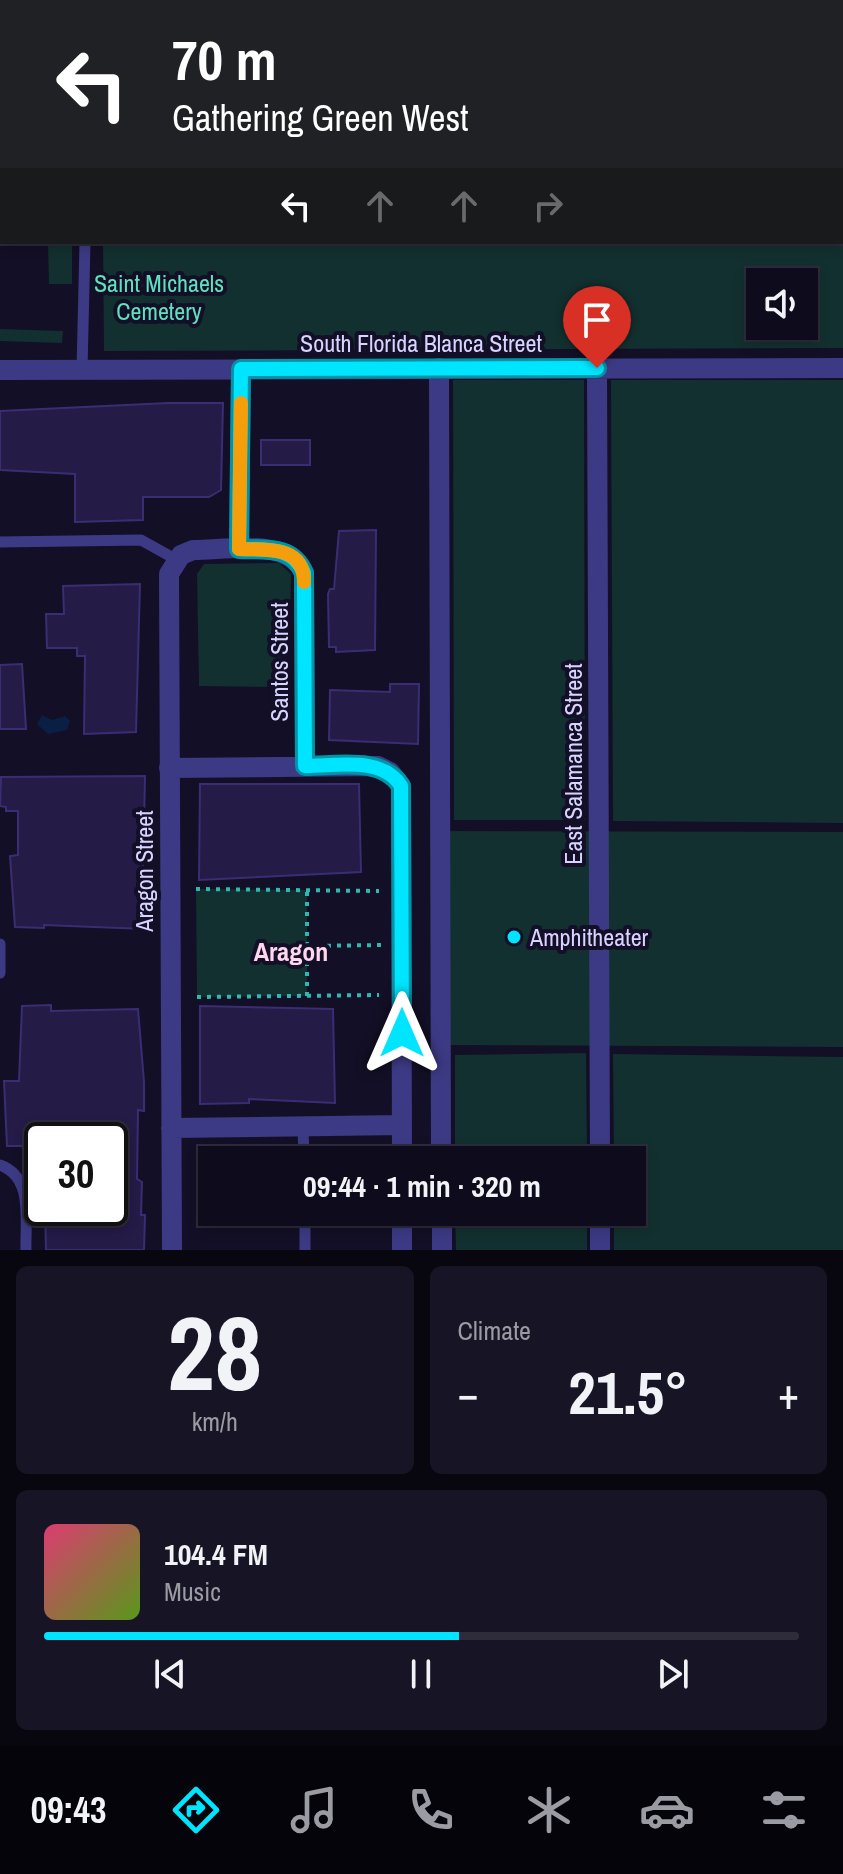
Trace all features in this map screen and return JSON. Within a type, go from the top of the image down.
[{"type":"street","points":[[439,368],[441,1146]]},
{"type":"street","name":"East Salamanca Street","points":[[597,368],[600,1146]]},
{"type":"street","name":"South Florida Blanca Street","points":[[0,370],[843,368]]},
{"type":"street","points":[[177,560],[193,550],[239,549],[241,369]]},
{"type":"street","name":"Santos Street","points":[[239,549],[284,551],[294,556],[304,573],[305,766]]},
{"type":"street","name":"Aragon Street","points":[[172,1250],[169,574],[177,560]]},
{"type":"street","points":[[169,768],[378,766],[394,775],[401,786],[402,1146]]},
{"type":"street","points":[[171,1128],[402,1125]]},
{"type":"street","points":[[402,1226],[402,1250]]},
{"type":"street","points":[[442,1226],[442,1250]]},
{"type":"street","points":[[600,1226],[600,1250]]},
{"type":"lane","points":[[82,370],[85,244]]},
{"type":"lane","points":[[0,542],[141,540],[177,560]]},
{"type":"lane","points":[[0,944],[0,973]]},
{"type":"lane","points":[[303,1126],[304,1146]]},
{"type":"lane","points":[[0,1165],[17,1174],[21,1182],[25,1202],[26,1250]]},
{"type":"lane","points":[[305,1226],[305,1250]]},
{"type":"path","points":[[196,889],[389,891]]},
{"type":"path","points":[[307,890],[307,996]]},
{"type":"path","points":[[307,946],[389,945]]},
{"type":"path","points":[[197,997],[390,995]]},
{"type":"green space","points":[[48,244],[72,244],[72,284],[49,284]]},
{"type":"green space","name":"Saint Michaels Cemetery","points":[[103,244],[843,244],[843,348],[104,351]]},
{"type":"green space","points":[[0,329],[63,331],[62,343],[0,341]]},
{"type":"green space","points":[[453,380],[584,380],[585,820],[454,820]]},
{"type":"green space","points":[[611,380],[843,380],[843,823],[613,821]]},
{"type":"green space","points":[[279,563],[291,574],[290,618],[278,621],[281,623],[281,687],[199,686],[197,574],[204,564]]},
{"type":"green space","points":[[440,831],[843,832],[843,1047],[441,1045]]},
{"type":"green space","points":[[196,889],[307,890],[307,996],[197,997]]},
{"type":"green space","points":[[586,1053],[587,1146],[455,1146],[455,1055]]},
{"type":"green space","points":[[613,1054],[843,1057],[843,1250],[614,1250],[614,1226],[646,1226],[646,1146],[614,1146]]},
{"type":"green space","points":[[455,1226],[587,1226],[587,1250],[456,1250]]},
{"type":"water","points":[[42,715],[52,720],[65,716],[70,721],[67,730],[48,734],[37,724]]},
{"type":"building","points":[[223,403],[221,490],[209,497],[143,497],[143,520],[75,522],[75,474],[0,470],[0,411]]},
{"type":"building","points":[[261,440],[310,440],[310,465],[261,465]]},
{"type":"building","points":[[376,530],[375,650],[336,652],[336,647],[329,647],[328,594],[330,589],[334,589],[339,531]]},
{"type":"building","points":[[140,584],[136,732],[84,734],[85,656],[77,656],[77,648],[47,648],[46,614],[64,614],[63,586]]},
{"type":"building","points":[[22,664],[26,729],[0,729],[0,665]]},
{"type":"building","points":[[390,684],[419,684],[418,744],[329,740],[330,690],[390,692]]},
{"type":"building","points":[[145,776],[143,871],[139,874],[140,906],[145,906],[144,929],[44,925],[44,928],[15,927],[10,856],[18,855],[18,811],[6,811],[6,807],[0,806],[1,777]]},
{"type":"building","points":[[200,784],[359,784],[361,872],[199,880]]},
{"type":"building","points":[[51,1005],[51,1011],[138,1009],[144,1111],[138,1110],[137,1179],[142,1182],[144,1250],[46,1250],[45,1226],[128,1226],[128,1122],[24,1122],[24,1146],[7,1146],[4,1081],[19,1081],[22,1006]]},
{"type":"building","points":[[200,1006],[333,1009],[335,1103],[249,1099],[249,1103],[200,1104]]},
{"type":"slow traffic","points":[[241,403],[239,549],[284,551],[294,556],[304,573],[304,582]]},
{"type":"place","name":"Amphitheater","points":[[514,937]]},
{"type":"district","name":"Aragon","points":[[291,951]]},
{"type":"route","points":[[402,1033],[401,786],[394,775],[378,766],[305,766],[304,573],[294,556],[284,551],[239,549],[241,369],[597,368]]}]
